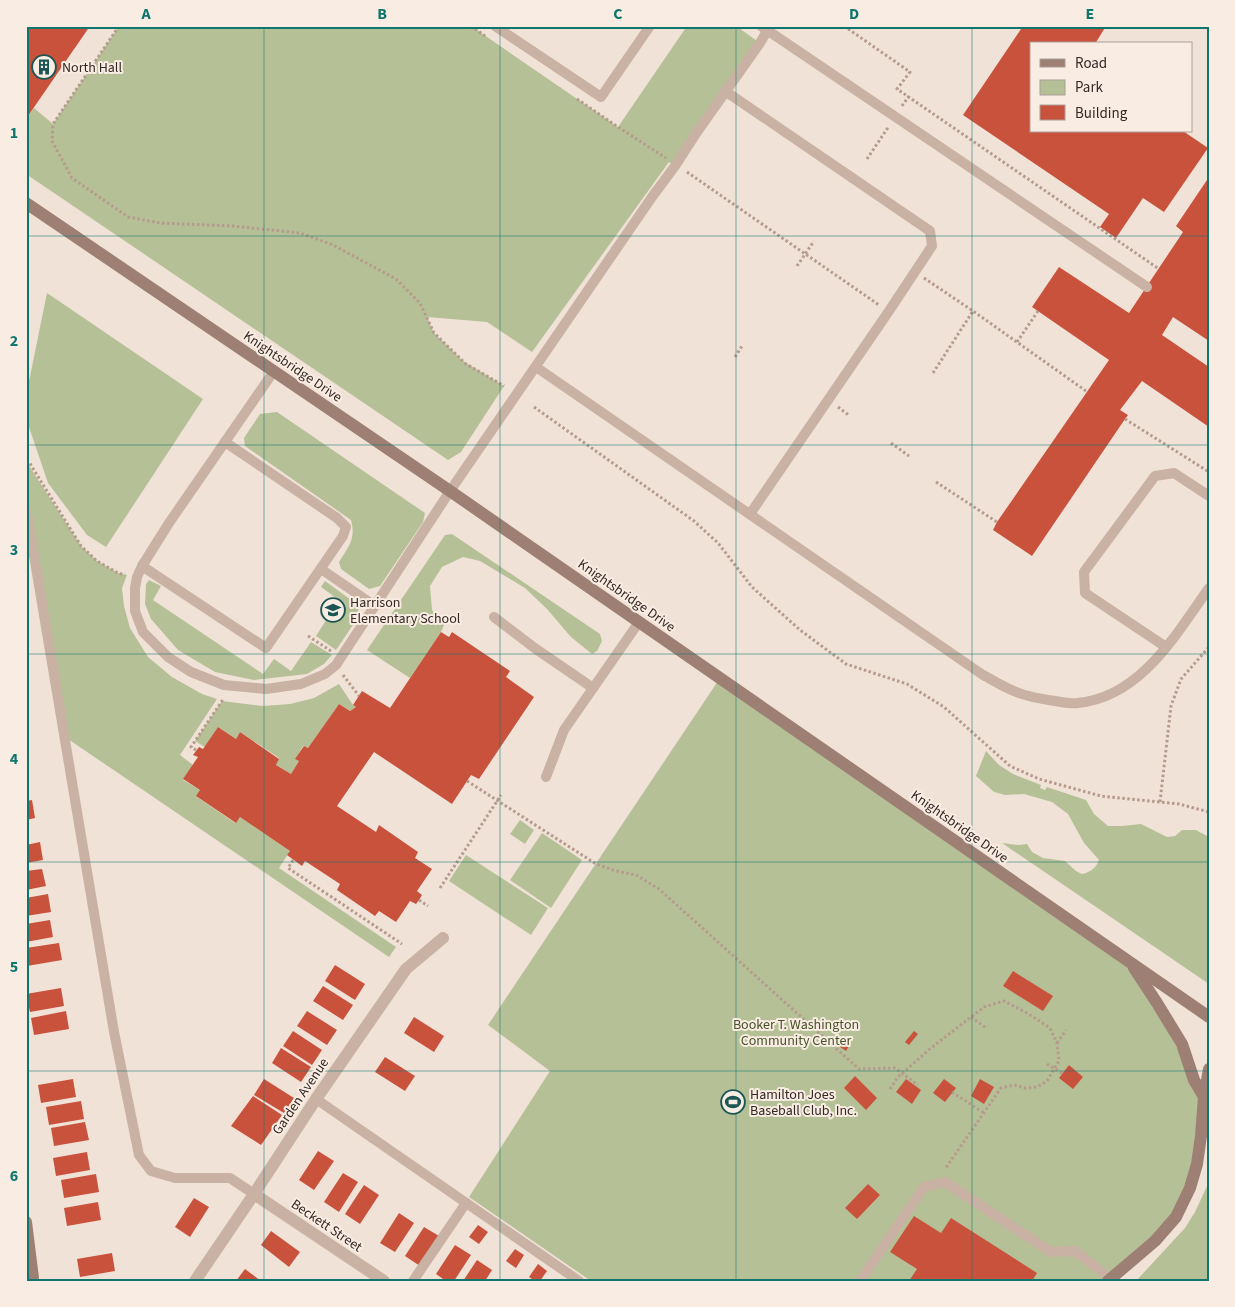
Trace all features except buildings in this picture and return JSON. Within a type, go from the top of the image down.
[{"type":"street","name":"Knightsbridge Drive","points":[[26,203],[450,491],[1209,1017]]},
{"type":"street","name":"Garden Avenue","points":[[195,1281],[316,1099],[406,969],[443,938]]},
{"type":"street","points":[[1130,962],[1182,1044],[1194,1080],[1204,1096]]},
{"type":"street","points":[[1109,1280],[1154,1241],[1176,1217],[1190,1188],[1197,1164],[1204,1096],[1209,1069]]},
{"type":"street","name":"Beckett Street","points":[[254,1194],[384,1281]]},
{"type":"street","points":[[26,1222],[32,1281]]},
{"type":"lane","points":[[495,26],[602,97],[650,26]]},
{"type":"lane","points":[[274,371],[142,566],[135,588],[135,611],[143,632],[168,657],[191,672],[224,685],[266,690],[301,684],[324,674],[336,665],[450,491],[760,43],[766,28],[1147,287]]},
{"type":"lane","points":[[725,91],[930,231],[932,246],[750,514]]},
{"type":"lane","points":[[536,366],[983,675],[1015,692],[1076,704],[1106,697],[1133,681],[1159,656],[1209,588]]},
{"type":"lane","points":[[142,566],[266,648],[321,569],[343,536],[346,526],[225,442]]},
{"type":"lane","points":[[1166,647],[1085,593],[1084,572],[1155,476],[1174,473],[1209,496]]},
{"type":"lane","points":[[26,508],[112,1022],[140,1155],[150,1170],[175,1178],[230,1178],[254,1194]]},
{"type":"lane","points":[[321,569],[374,606]]},
{"type":"lane","points":[[494,616],[536,649],[593,688]]},
{"type":"lane","points":[[546,777],[564,730],[639,622]]},
{"type":"lane","points":[[316,1099],[579,1281]]},
{"type":"lane","points":[[860,1281],[924,1187],[945,1182],[1051,1252],[1075,1251],[1109,1280]]},
{"type":"lane","points":[[413,1281],[466,1203]]},
{"type":"path","points":[[120,26],[53,124],[52,141],[72,178],[128,217],[160,223],[232,226],[300,233],[333,245],[396,279],[420,303],[434,333],[466,364],[504,386]]},
{"type":"path","points":[[844,26],[910,72],[898,89],[1159,269]]},
{"type":"path","points":[[902,107],[909,96]]},
{"type":"path","points":[[867,159],[889,126]]},
{"type":"path","points":[[687,172],[880,306]]},
{"type":"path","points":[[797,266],[814,241]]},
{"type":"path","points":[[915,272],[1086,391]]},
{"type":"path","points":[[934,373],[973,311]]},
{"type":"path","points":[[1017,342],[1038,311]]},
{"type":"path","points":[[735,357],[742,346]]},
{"type":"path","points":[[534,406],[694,521],[718,542],[752,587],[800,630],[846,664],[907,684],[944,707],[1010,766],[1039,779],[1101,796],[1179,804],[1209,812]]},
{"type":"path","points":[[837,407],[850,416]]},
{"type":"path","points":[[1125,419],[1209,472]]},
{"type":"path","points":[[891,444],[908,456]]},
{"type":"path","points":[[26,461],[29,462],[42,481],[80,546],[97,561],[118,574],[138,577]]},
{"type":"path","points":[[936,482],[998,522]]},
{"type":"path","points":[[308,636],[331,651]]},
{"type":"path","points":[[1160,802],[1171,706],[1181,679],[1209,647]]},
{"type":"path","points":[[343,676],[359,696]]},
{"type":"path","points":[[196,750],[191,747],[224,697]]},
{"type":"path","points":[[467,781],[596,864],[636,875],[660,889],[859,1069],[895,1068],[918,1085]]},
{"type":"path","points":[[440,888],[501,795]]},
{"type":"path","points":[[293,860],[288,868],[402,944]]},
{"type":"path","points":[[419,900],[428,906]]},
{"type":"path","points":[[890,1089],[898,1077],[930,1048],[984,1007],[1004,1001],[1050,1028],[1057,1042],[1059,1061],[1047,1081],[1038,1087],[1024,1088],[1014,1085],[1001,1088],[935,1184]]},
{"type":"path","points":[[971,1017],[986,1028]]},
{"type":"path","points":[[1057,1042],[1066,1030]]},
{"type":"path","points":[[1046,1064],[1062,1073]]},
{"type":"path","points":[[952,1092],[984,1113]]},
{"type":"green space","points":[[119,26],[471,26],[618,127],[687,26],[736,26],[760,43],[675,166],[669,162],[532,352],[487,322],[427,317],[434,333],[463,361],[504,386],[461,452],[448,460],[26,174],[26,115],[28,116],[34,108],[53,124]]},
{"type":"green space","points":[[47,293],[203,399],[106,547],[87,535],[48,483],[28,424],[27,391]]},
{"type":"green space","points":[[277,412],[425,513],[423,522],[380,586],[369,589],[341,569],[339,562],[349,547],[352,537],[351,520],[245,446],[244,438],[260,414]]},
{"type":"green space","points":[[26,461],[81,546],[97,561],[118,573],[127,575],[122,588],[124,606],[130,628],[148,657],[172,677],[202,694],[217,699],[180,755],[193,765],[183,780],[200,790],[197,797],[235,823],[240,817],[290,851],[279,868],[396,947],[389,957],[65,737],[26,509]]},
{"type":"green space","points":[[452,534],[600,634],[602,641],[597,651],[592,654],[571,637],[547,609],[525,588],[480,561],[463,557],[442,567],[430,586],[432,610],[444,625],[410,678],[367,650],[445,535]]},
{"type":"green space","points":[[149,580],[161,586],[153,600],[263,674],[274,659],[291,671],[311,642],[332,655],[324,664],[307,674],[254,680],[215,672],[178,650],[151,619],[145,604],[146,584]]},
{"type":"green space","points":[[325,581],[358,605],[359,616],[336,650],[316,636],[339,600],[321,587]]},
{"type":"green space","name":"Booker T. Washington Community Center","points":[[720,678],[1130,962],[1204,1097],[1201,1136],[1176,1217],[1108,1281],[591,1281],[469,1197],[550,1071],[488,1025]]},
{"type":"green space","points":[[339,684],[356,707],[350,711],[339,704],[308,748],[303,746],[296,759],[299,761],[291,774],[276,765],[279,758],[240,732],[236,739],[218,727],[205,747],[195,741],[222,701],[263,706],[290,704],[314,698]]},
{"type":"green space","points":[[986,751],[999,765],[1013,774],[1041,785],[1040,788],[1045,790],[1047,787],[1086,800],[1094,814],[1108,826],[1141,824],[1167,837],[1175,836],[1182,830],[1196,830],[1209,837],[1209,984],[1002,843],[1027,844],[1032,852],[1043,858],[1065,861],[1082,874],[1093,869],[1099,860],[1084,843],[1068,814],[1052,802],[1024,794],[1005,795],[994,792],[976,776]]},
{"type":"green space","points":[[520,820],[534,830],[525,844],[510,834]]},
{"type":"green space","points":[[542,833],[582,860],[551,908],[510,880]]},
{"type":"green space","points":[[466,855],[548,908],[531,935],[449,881]]},
{"type":"green space","points":[[1209,1182],[1209,1281],[1136,1281],[1185,1228]]},
{"type":"place","name":"North Hall","points":[[44,67]]},
{"type":"place","name":"Harrison Elementary School","points":[[333,610]]},
{"type":"place","name":"Hamilton Joes Baseball Club, Inc.","points":[[733,1102]]}]
